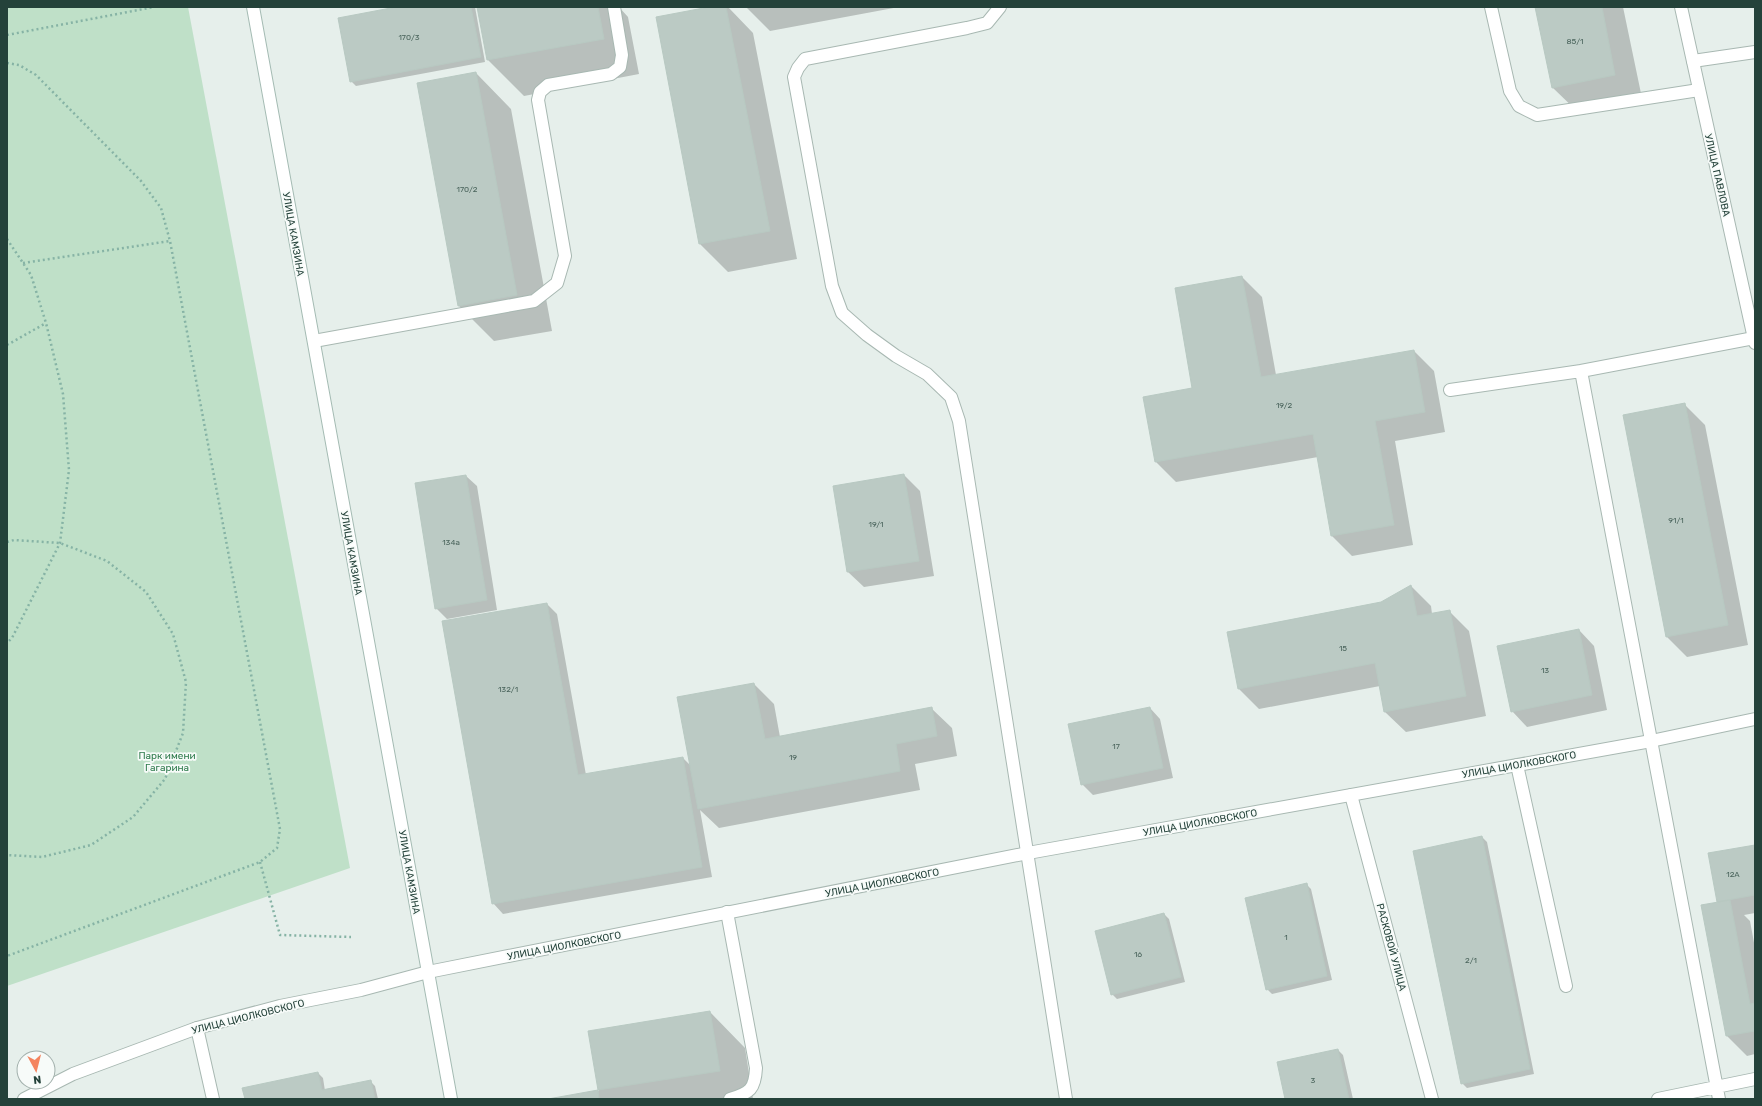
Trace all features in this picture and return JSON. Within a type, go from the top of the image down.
[{"type":"street","name":"УЛИЦА КАМЗИНА","points":[[253,7],[451,1099]]},
{"type":"street","points":[[314,341],[534,301],[557,284],[565,256],[538,100],[540,92],[548,85],[611,74],[620,67],[622,55],[614,7]]},
{"type":"street","points":[[1000,7],[986,22],[967,28],[805,60],[798,68],[794,77],[832,286],[842,313],[867,335],[896,356],[927,374],[951,397],[959,421],[1066,1099]]},
{"type":"street","points":[[1491,7],[1510,91],[1519,106],[1537,115],[1699,90]]},
{"type":"street","name":"УЛИЦА ПАВЛОВА","points":[[1681,7],[1755,341]]},
{"type":"street","points":[[1693,61],[1755,52]]},
{"type":"street","points":[[1450,390],[1582,371],[1755,341]]},
{"type":"street","points":[[1582,371],[1718,1093]]},
{"type":"street","name":"УЛИЦА ЦИОЛКОВСКОГО","points":[[24,1099],[73,1074],[197,1028],[280,1006],[362,990],[428,972],[1028,852],[1651,741],[1755,719]]},
{"type":"street","points":[[1517,765],[1566,986]]},
{"type":"street","name":"РАСКОВОЙ УЛИЦА","points":[[1351,795],[1432,1099]]},
{"type":"street","points":[[727,912],[756,1068],[755,1084],[745,1094],[730,1099]]},
{"type":"street","points":[[197,1028],[213,1099]]},
{"type":"street","points":[[1658,1099],[1718,1093],[1755,1080]]},
{"type":"path","points":[[7,35],[154,7]]},
{"type":"path","points":[[7,63],[19,65],[36,75],[141,180],[161,208],[170,242],[280,829],[277,848],[260,862],[7,956]]},
{"type":"path","points":[[7,238],[31,275],[46,323],[63,394],[69,470],[60,543],[12,638],[7,643]]},
{"type":"path","points":[[23,263],[170,242]]},
{"type":"path","points":[[7,345],[46,323]]},
{"type":"path","points":[[7,542],[14,540],[60,543],[107,561],[146,592],[150,598],[173,634],[186,682],[183,732],[165,779],[133,817],[91,844],[42,857],[7,855]]},
{"type":"path","points":[[260,862],[280,935],[352,937]]},
{"type":"green space","name":"Парк имени Гагарина","points":[[7,7],[188,7],[350,868],[7,986]]},
{"type":"building","points":[[396,7],[471,7],[481,57],[350,82],[338,18]]},
{"type":"building","points":[[477,7],[598,7],[604,39],[487,60]]},
{"type":"building","points":[[709,7],[726,7],[770,231],[699,244],[656,17]]},
{"type":"building","points":[[1535,7],[1602,7],[1615,75],[1552,88]]},
{"type":"building","points":[[476,72],[517,295],[458,306],[417,83]]},
{"type":"building","points":[[1242,276],[1261,377],[1414,350],[1425,412],[1375,421],[1394,525],[1331,536],[1313,434],[1155,462],[1143,397],[1192,388],[1175,288]]},
{"type":"building","points":[[1685,403],[1728,625],[1666,637],[1623,415]]},
{"type":"building","points":[[904,474],[919,561],[847,572],[833,486]]},
{"type":"building","points":[[466,475],[487,600],[435,609],[415,483]]},
{"type":"building","points":[[1411,585],[1417,616],[1450,610],[1466,696],[1384,712],[1375,663],[1238,689],[1227,632],[1381,602]]},
{"type":"building","points":[[547,603],[578,775],[683,757],[702,867],[492,904],[442,621]]},
{"type":"building","points":[[1579,629],[1592,695],[1511,712],[1497,646]]},
{"type":"building","points":[[754,683],[765,739],[932,707],[937,736],[896,744],[900,771],[698,809],[677,697]]},
{"type":"building","points":[[1150,707],[1163,768],[1081,785],[1068,724]]},
{"type":"building","points":[[1482,836],[1530,1069],[1461,1084],[1413,851]]},
{"type":"building","points":[[1755,845],[1755,895],[1717,902],[1708,853]]},
{"type":"building","points":[[1307,883],[1327,976],[1266,990],[1245,898]]},
{"type":"building","points":[[1730,900],[1750,1004],[1755,1003],[1755,1031],[1726,1036],[1701,905]]},
{"type":"building","points":[[1164,913],[1181,977],[1111,995],[1095,931]]},
{"type":"building","points":[[710,1011],[720,1071],[598,1090],[588,1031]]},
{"type":"building","points":[[1338,1049],[1349,1099],[1285,1099],[1277,1062]]},
{"type":"building","points":[[318,1072],[322,1090],[371,1080],[375,1099],[245,1099],[242,1088]]},
{"type":"building","points":[[598,1090],[599,1099],[548,1099]]}]
